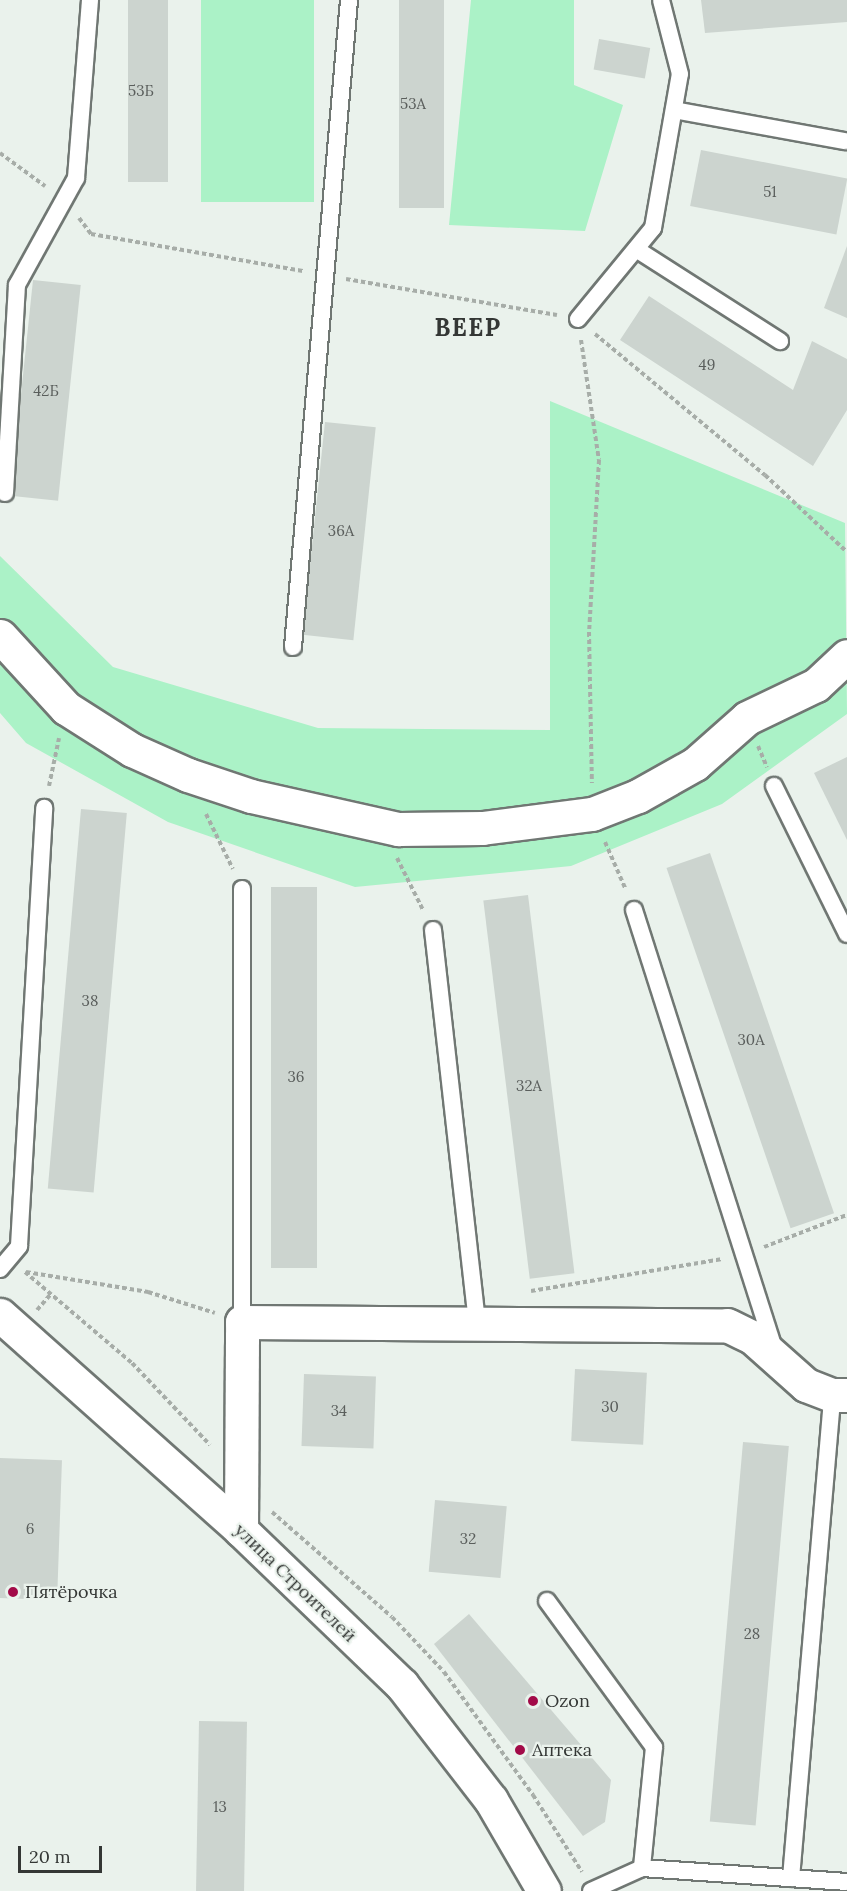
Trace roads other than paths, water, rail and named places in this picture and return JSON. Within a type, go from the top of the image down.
[{"type":"street","points":[[0,636],[66,708],[132,750],[188,776],[250,796],[398,829],[482,828],[592,814],[638,796],[695,764],[747,718],[816,685],[847,656]]},
{"type":"street","name":"улица Строителей","points":[[0,1316],[241,1530],[402,1685],[491,1800],[544,1891]]},
{"type":"street","points":[[241,1530],[242,1322],[727,1325],[752,1337],[806,1385],[839,1395]]},
{"type":"lane","points":[[5,493],[17,285],[76,178],[90,0]]},
{"type":"lane","points":[[293,647],[349,0]]},
{"type":"lane","points":[[578,319],[653,228],[680,74],[661,0]]},
{"type":"lane","points":[[674,110],[845,141]]},
{"type":"lane","points":[[636,249],[780,341]]},
{"type":"lane","points":[[774,786],[847,934]]},
{"type":"lane","points":[[0,1269],[19,1246],[44,808]]},
{"type":"lane","points":[[242,888],[242,1322]]},
{"type":"lane","points":[[634,910],[777,1361]]},
{"type":"lane","points":[[433,930],[477,1322]]},
{"type":"lane","points":[[791,1878],[839,1395]]},
{"type":"lane","points":[[547,1601],[654,1747],[642,1868]]},
{"type":"lane","points":[[592,1891],[642,1868],[847,1882]]},
{"type":"place","name":"Пятёрочка","points":[[13,1592]]},
{"type":"place","name":"Ozon","points":[[533,1701]]},
{"type":"place","name":"Аптека","points":[[520,1750]]},
{"type":"district","name":"ВЕЕР","points":[[468,328]]}]
